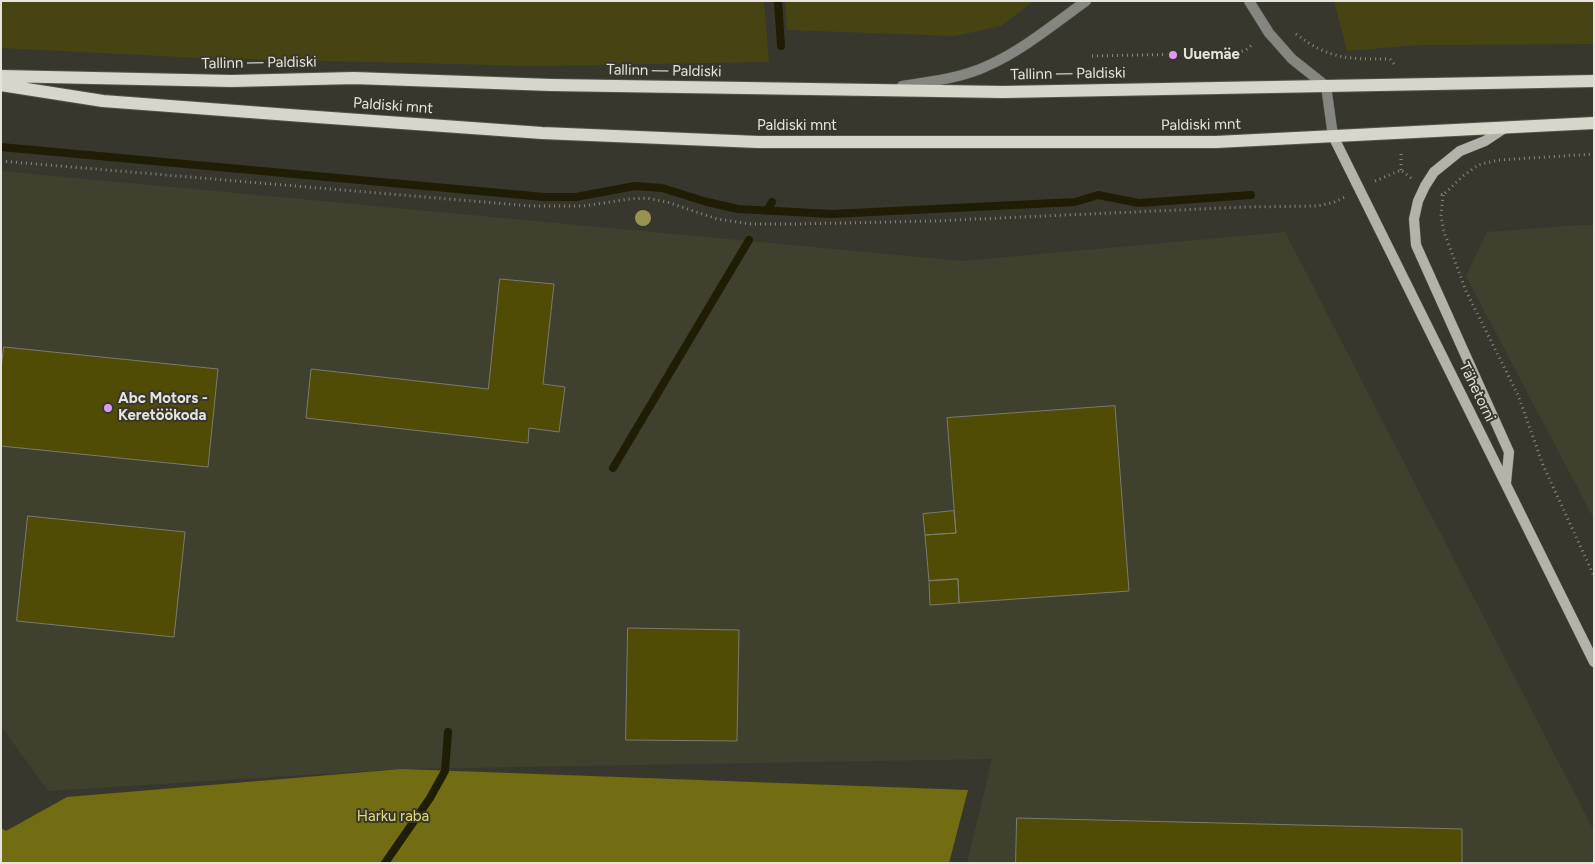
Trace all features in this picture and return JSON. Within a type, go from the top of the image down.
[{"type":"main road","name":"Tallinn — Paldiski","points":[[1,76],[232,81],[354,78],[561,86],[1003,92],[1326,86]]},
{"type":"main road","points":[[1326,86],[1594,81]]},
{"type":"main road","name":"Paldiski mnt","points":[[1,86],[103,100],[284,114],[542,133],[758,142],[1216,142],[1594,123]]},
{"type":"street","points":[[884,90],[948,78],[986,67],[1022,46],[1086,1]]},
{"type":"street","points":[[1249,1],[1269,33],[1292,59],[1326,86],[1333,136]]},
{"type":"street","points":[[1503,129],[1485,141],[1460,151],[1434,172],[1424,186],[1414,219],[1416,246],[1509,452],[1506,484]]},
{"type":"street","name":"Tähetorni","points":[[1333,136],[1594,662]]},
{"type":"path","points":[[1594,154],[1498,160],[1478,165],[1443,195],[1441,216],[1444,232],[1466,291],[1518,395],[1543,465],[1594,576]]},
{"type":"path","points":[[1,161],[531,206],[584,206],[647,198],[667,202],[717,219],[751,224],[933,221],[1245,207],[1317,206],[1332,203],[1380,178],[1401,170],[1424,186],[1443,195]]},
{"type":"shaded area","points":[[1,1],[764,1],[769,62],[535,66],[201,58],[1,48]]},
{"type":"shaded area","points":[[785,1],[1034,1],[1001,26],[955,36],[787,30]]},
{"type":"shaded area","points":[[1334,1],[1594,1],[1594,44],[1421,45],[1347,51]]},
{"type":"shaded area","points":[[1,171],[962,261],[1285,232],[1594,831],[1594,863],[967,863],[992,759],[402,769],[48,791],[1,726]]},
{"type":"shaded area","points":[[1594,225],[1594,519],[1466,276],[1487,232]]},
{"type":"green space","name":"Harku raba","points":[[402,769],[968,790],[949,863],[1,863],[1,828],[6,831],[67,797]]},
{"type":"building","points":[[500,279],[554,284],[543,384],[565,387],[559,432],[529,428],[528,443],[306,418],[311,369],[488,389]]},
{"type":"building","name":"Abc Motors - Keretöökoda","points":[[4,347],[218,369],[208,467],[1,446],[1,370]]},
{"type":"building","points":[[1115,406],[1129,591],[959,603],[958,579],[929,581],[925,535],[956,533],[947,418]]},
{"type":"building","points":[[954,511],[956,533],[925,535],[923,514]]},
{"type":"building","points":[[28,516],[185,532],[174,637],[17,621]]},
{"type":"building","points":[[958,579],[959,603],[930,605],[929,581]]},
{"type":"building","points":[[628,628],[739,630],[737,741],[626,740]]},
{"type":"building","points":[[1017,818],[1462,829],[1462,863],[1016,863]]},
{"type":"waterway","points":[[778,1],[781,46]]},
{"type":"waterway","points":[[1,147],[544,197],[576,197],[635,186],[662,188],[707,202],[738,209],[832,214],[1075,202],[1098,195],[1139,203],[1251,195]]},
{"type":"waterway","points":[[768,209],[772,202]]},
{"type":"waterway","points":[[613,468],[749,240]]},
{"type":"waterway","points":[[385,863],[430,798],[445,771],[448,732]]},
{"type":"place","name":"Uuemäe","points":[[1173,55]]},
{"type":"place","name":"Abc Motors - Keretöökoda","points":[[108,408]]}]
